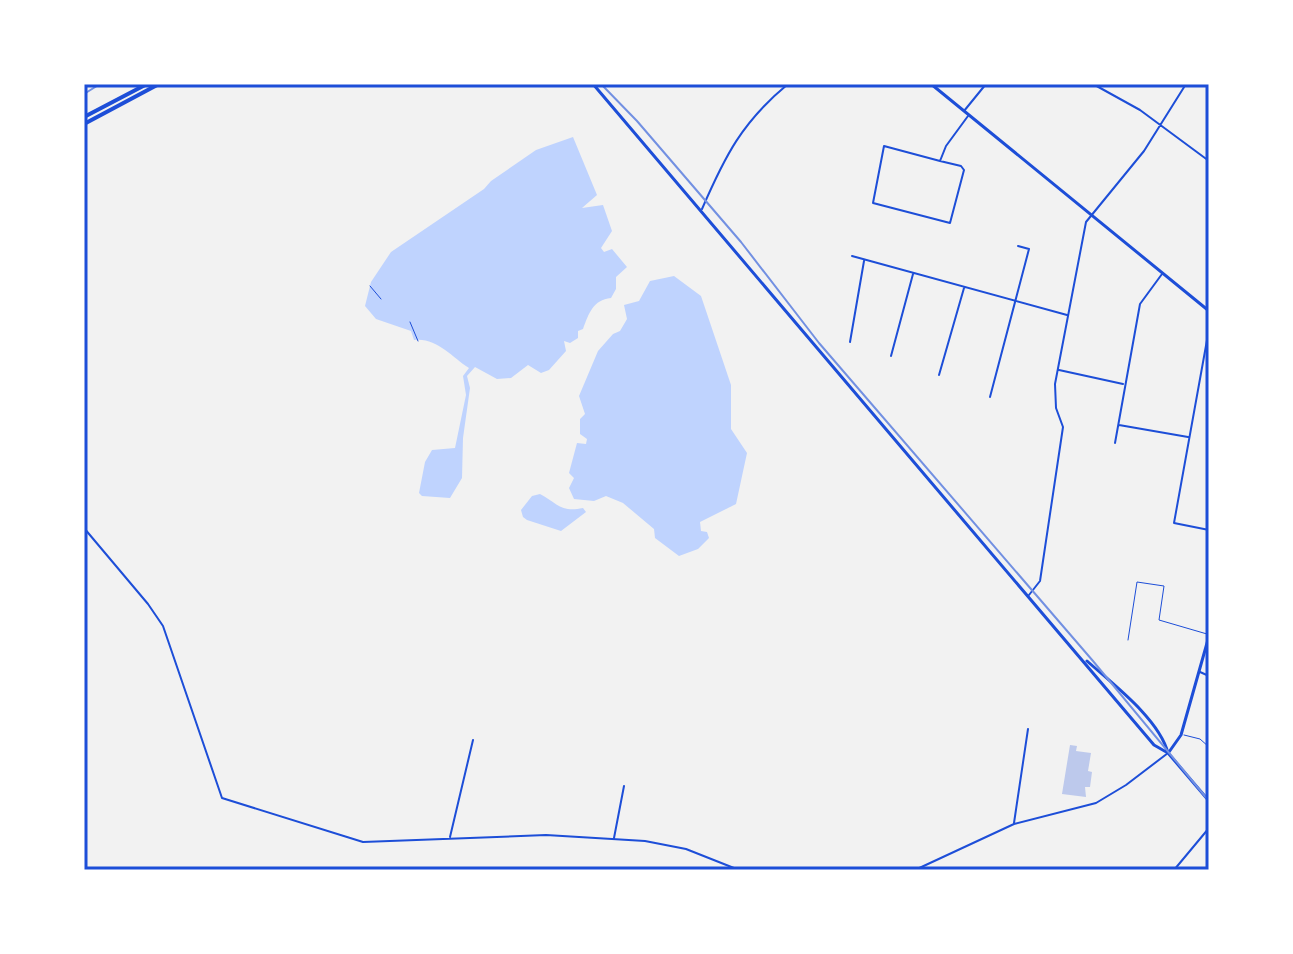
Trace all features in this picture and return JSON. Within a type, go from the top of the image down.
[{"type":"main road","points":[[84,117],[147,84]]},
{"type":"main road","points":[[84,124],[159,84]]},
{"type":"main road","points":[[593,84],[1154,745],[1168,753],[1209,801]]},
{"type":"main road","points":[[931,84],[1209,311]]},
{"type":"main road","points":[[1168,753],[1181,735],[1209,635]]},
{"type":"main road","points":[[1079,654],[1136,707],[1163,738],[1168,753]]},
{"type":"street","points":[[701,210],[740,131],[788,84]]},
{"type":"street","points":[[964,111],[986,84]]},
{"type":"street","points":[[1093,84],[1162,125],[1209,161]]},
{"type":"street","points":[[1029,595],[1037,589],[1040,581],[1063,427],[1055,401],[1058,370],[1086,222],[1162,125],[1186,84]]},
{"type":"street","points":[[940,161],[946,146],[969,115]]},
{"type":"street","points":[[884,146],[940,161],[961,166],[964,170],[950,223],[873,203],[884,146]]},
{"type":"street","points":[[990,397],[1029,249],[1018,246]]},
{"type":"street","points":[[852,256],[1068,315]]},
{"type":"street","points":[[850,342],[864,260]]},
{"type":"street","points":[[891,356],[913,273]]},
{"type":"street","points":[[1115,443],[1141,301],[1162,273]]},
{"type":"street","points":[[939,375],[964,287]]},
{"type":"street","points":[[1209,329],[1174,523],[1209,530]]},
{"type":"street","points":[[1058,370],[1125,384]]},
{"type":"street","points":[[1118,425],[1189,438]]},
{"type":"street","points":[[84,528],[163,626],[222,798],[363,842],[546,835],[614,839],[667,844],[705,855],[739,870]]},
{"type":"street","points":[[1199,671],[1209,676]]},
{"type":"street","points":[[1014,824],[1028,729]]},
{"type":"street","points":[[450,839],[473,740]]},
{"type":"street","points":[[915,870],[1014,824],[1096,803],[1168,753]]},
{"type":"street","points":[[614,839],[624,786]]},
{"type":"street","points":[[1174,870],[1209,828]]},
{"type":"lane","points":[[1128,640],[1137,582],[1164,586],[1159,620],[1209,635]]},
{"type":"lane","points":[[1181,735],[1200,739],[1209,747]]},
{"type":"path","points":[[370,286],[381,299]]},
{"type":"path","points":[[410,322],[418,341]]},
{"type":"water","points":[[573,137],[597,195],[582,208],[603,205],[612,231],[601,248],[604,252],[612,249],[627,267],[616,277],[616,289],[611,298],[600,301],[592,308],[583,329],[578,331],[578,338],[570,343],[564,341],[566,351],[549,370],[541,373],[528,365],[511,378],[497,379],[475,367],[467,376],[470,388],[463,438],[462,478],[450,498],[422,496],[419,493],[425,462],[432,450],[455,448],[466,395],[463,376],[469,368],[437,345],[414,340],[411,331],[376,319],[365,306],[371,282],[391,252],[536,150]]},
{"type":"water","points":[[674,276],[701,296],[731,385],[731,429],[747,453],[736,504],[700,522],[701,531],[707,532],[709,538],[698,549],[679,556],[655,538],[654,529],[623,503],[606,496],[594,501],[574,499],[569,488],[574,478],[569,473],[577,443],[586,444],[587,439],[580,434],[580,419],[585,414],[579,396],[598,351],[613,334],[620,331],[627,319],[624,305],[639,301],[650,281]]},
{"type":"water","points":[[540,494],[564,508],[583,508],[586,512],[561,531],[527,520],[521,510],[532,496]]},
{"type":"building","points":[[1070,745],[1077,746],[1076,751],[1091,753],[1088,771],[1092,772],[1090,787],[1085,787],[1086,797],[1062,794]]},
{"type":"tram line","points":[[601,84],[637,121],[741,242],[819,343],[1093,661],[1209,801]]},
{"type":"railway","points":[[84,94],[100,84]]}]
